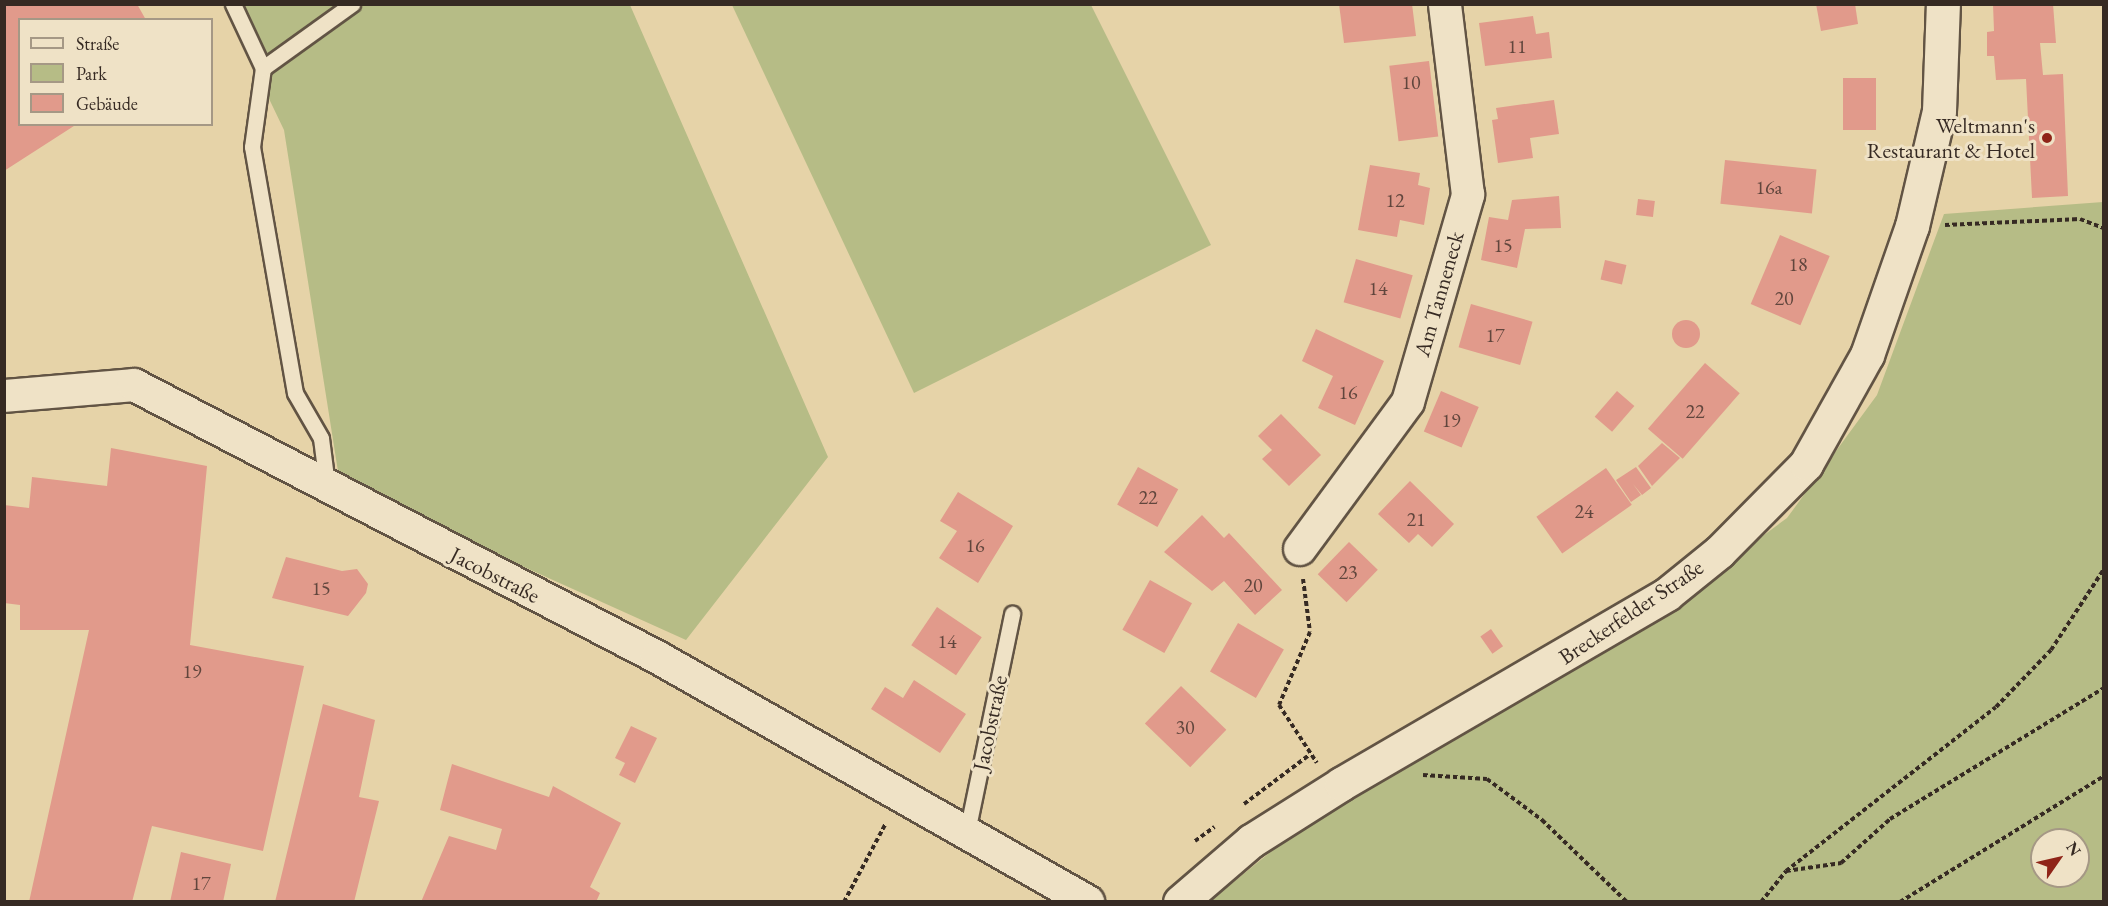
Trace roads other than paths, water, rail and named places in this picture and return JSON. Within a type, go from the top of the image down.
[{"type":"main road","name":"Breckerfelder Straße","points":[[1180,902],[1251,841],[1658,600],[1771,504],[1806,464],[1850,392],[1912,226],[1939,111],[1943,4]]},
{"type":"street","name":"Am Tanneneck","points":[[1300,549],[1408,402],[1468,195],[1445,4]]},
{"type":"street","name":"Jacobstraße","points":[[4,396],[134,385],[328,491],[657,657],[1088,902]]},
{"type":"lane","points":[[233,4],[263,68],[252,147],[295,393],[321,438],[328,491]]},
{"type":"lane","points":[[263,68],[352,4]]},
{"type":"lane","name":"Jacobstraße","points":[[967,832],[1012,614]]},
{"type":"place","name":"Weltmann's Restaurant & Hotel","points":[[2047,138]]}]
